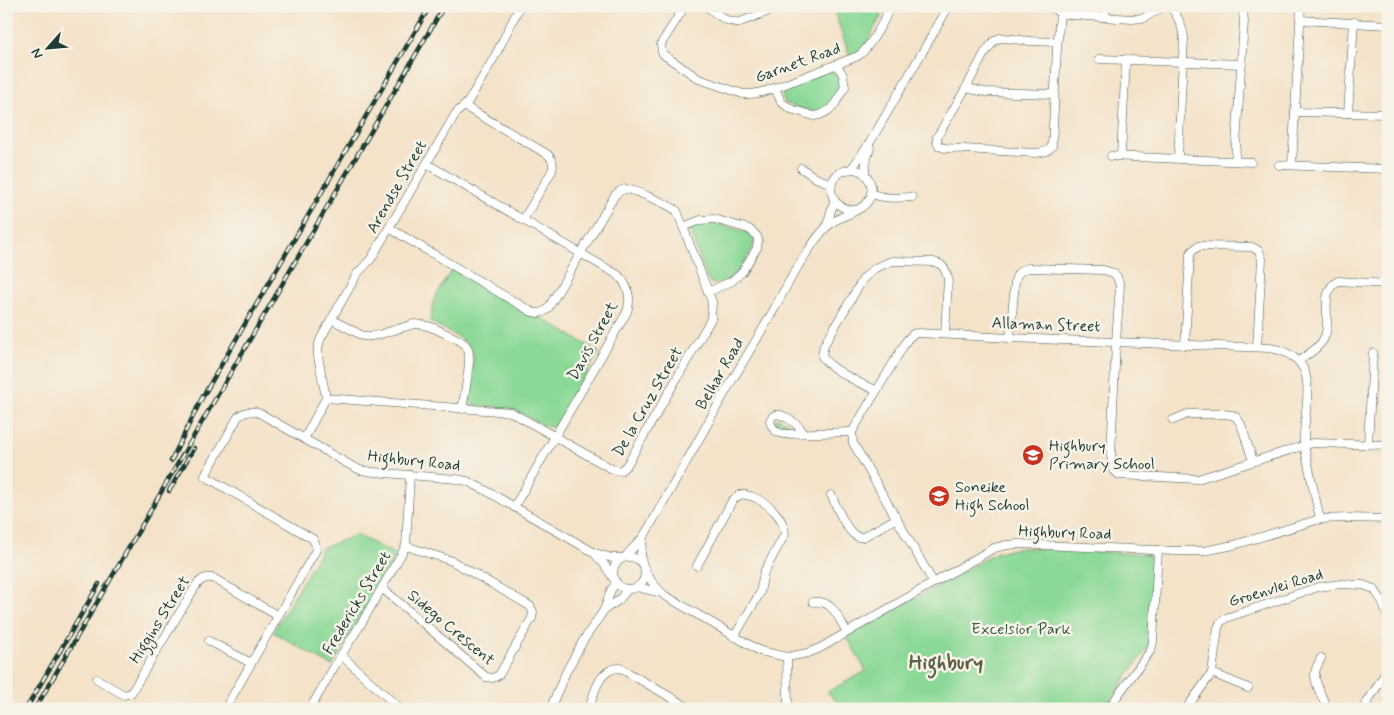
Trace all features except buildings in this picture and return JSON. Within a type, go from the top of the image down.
[{"type":"street","name":"Arendse Street","points":[[326,398],[318,347],[321,338],[357,274],[371,259],[456,113],[468,102],[520,6]]},
{"type":"street","name":"Garnet Road","points":[[685,6],[661,44],[662,52],[667,58],[698,79],[743,94],[756,94],[775,88],[858,56],[865,51],[888,13],[890,6]]},
{"type":"street","points":[[706,6],[733,23],[782,6]]},
{"type":"street","points":[[851,169],[872,139],[949,6]]},
{"type":"street","points":[[1049,6],[1060,13],[1072,15],[1132,19],[1144,18],[1164,6]]},
{"type":"street","points":[[1104,17],[1106,6]]},
{"type":"street","points":[[1170,6],[1183,28],[1184,37],[1178,158]]},
{"type":"street","points":[[1235,161],[1244,21],[1242,6]]},
{"type":"street","points":[[1292,165],[1300,6]]},
{"type":"street","points":[[1057,42],[1004,38],[996,40],[984,54],[937,137],[937,142],[942,148],[1045,152],[1052,146],[1060,13]]},
{"type":"street","points":[[1300,20],[1388,25]]},
{"type":"street","points":[[1348,112],[1354,22]]},
{"type":"street","points":[[1099,59],[1242,64]]},
{"type":"street","points":[[1121,155],[1126,59]]},
{"type":"street","points":[[775,88],[781,102],[791,109],[814,116],[820,115],[833,107],[845,87],[843,75],[837,65]]},
{"type":"street","points":[[966,88],[985,92],[1054,94]]},
{"type":"street","points":[[464,106],[547,154],[552,160],[552,171],[523,220]]},
{"type":"street","points":[[1295,112],[1388,114]]},
{"type":"street","points":[[864,174],[872,139]]},
{"type":"street","points":[[1110,156],[1251,162]]},
{"type":"street","name":"Davis Street","points":[[426,164],[618,275],[627,287],[630,302],[627,312],[514,507]]},
{"type":"street","points":[[1280,165],[1388,169]]},
{"type":"street","points":[[800,168],[816,178],[832,184]]},
{"type":"street","points":[[851,169],[860,171],[871,183],[872,194],[866,204],[856,210],[840,207],[834,201],[831,192],[836,176],[840,172],[851,169]]},
{"type":"street","name":"De la Cruz Street","points":[[326,398],[511,412],[615,471],[626,468],[711,319],[712,302],[683,227],[674,209],[669,205],[629,190],[624,189],[615,195],[581,253]]},
{"type":"street","points":[[872,194],[892,199],[912,197]]},
{"type":"street","name":"Belhar Road","points":[[624,558],[643,537],[790,280],[803,258],[826,227],[830,220],[834,201]]},
{"type":"street","name":"Belhar Road","points":[[826,227],[837,219],[856,210]]},
{"type":"street","points":[[683,227],[701,220],[714,220],[749,229],[757,236],[757,248],[742,272],[732,281],[708,292]]},
{"type":"street","points":[[389,228],[532,312],[538,313],[548,309],[581,253]]},
{"type":"street","points":[[1185,344],[1190,255],[1192,251],[1199,246],[1252,247],[1259,251],[1262,259],[1257,348]]},
{"type":"street","points":[[876,390],[861,384],[827,363],[822,356],[824,345],[868,273],[892,261],[934,262],[944,268],[948,278],[945,334]]},
{"type":"street","points":[[1010,338],[1015,281],[1019,272],[1029,268],[1104,270],[1114,273],[1119,282],[1111,455],[1113,469],[1119,476],[1198,479],[1312,443],[1388,446]]},
{"type":"street","points":[[1320,519],[1304,445],[1303,433],[1307,379],[1304,368],[1299,361],[1324,338],[1326,331],[1327,292],[1334,284],[1338,281],[1388,284]]},
{"type":"street","points":[[331,318],[363,336],[371,336],[420,324],[427,325],[459,340],[467,347],[470,356],[462,409]]},
{"type":"street","name":"Allaman Street","points":[[852,432],[906,340],[913,334],[918,333],[1257,348],[1282,350],[1299,361]]},
{"type":"street","points":[[1368,444],[1373,352]]},
{"type":"street","points":[[304,439],[326,398]]},
{"type":"street","name":"Highbury Road","points":[[278,616],[316,550],[313,539],[205,476],[238,417],[245,412],[258,412],[360,470],[467,481],[593,552],[612,558],[624,558]]},
{"type":"street","points":[[1172,420],[1188,414],[1232,414],[1239,419],[1253,461]]},
{"type":"street","points":[[800,434],[852,432],[853,442],[933,582]]},
{"type":"street","name":"Fredericks Street","points":[[310,709],[406,546],[410,475]]},
{"type":"street","points":[[697,566],[732,501],[739,494],[748,495],[765,504],[776,512],[781,519],[785,534],[764,572],[760,593],[734,636]]},
{"type":"street","points":[[831,495],[849,529],[858,537],[863,537],[897,518]]},
{"type":"street","name":"Highbury Road","points":[[637,587],[662,593],[760,651],[787,657],[808,653],[820,648],[994,548],[1007,545],[1033,544],[1190,551],[1214,549],[1320,519],[1388,520]]},
{"type":"street","name":"Belhar Road","points":[[643,537],[641,553],[643,567]]},
{"type":"street","name":"Sidego Crescent","points":[[382,588],[486,677],[493,678],[499,675],[532,618],[533,612],[530,606],[452,560],[406,546]]},
{"type":"street","points":[[1108,709],[1151,650],[1158,550]]},
{"type":"street","name":"Highbury Road","points":[[593,552],[604,564],[614,580]]},
{"type":"street","points":[[604,610],[619,600],[628,590],[637,587],[644,580],[643,567],[637,559],[624,558],[615,564],[612,574],[614,580],[628,590]]},
{"type":"street","name":"Highbury Road","points":[[643,567],[662,593]]},
{"type":"street","name":"Higgins Street","points":[[97,679],[124,695],[131,693],[197,584],[207,577],[213,578],[278,616]]},
{"type":"street","points":[[550,709],[582,641],[604,610],[614,580]]},
{"type":"street","name":"Groenvlei Road","points":[[1186,709],[1212,673],[1218,628],[1226,618],[1318,587],[1340,584],[1369,586],[1374,589],[1385,600],[1388,617]]},
{"type":"street","points":[[813,602],[824,602],[831,606],[847,632]]},
{"type":"street","points":[[225,709],[278,616]]},
{"type":"street","points":[[209,641],[251,663]]},
{"type":"street","points":[[342,655],[400,709]]},
{"type":"street","points":[[787,657],[788,709]]},
{"type":"street","points":[[1321,658],[1315,674],[1318,688],[1328,709]]},
{"type":"street","points":[[589,709],[601,677],[606,672],[616,668],[620,668],[690,709]]},
{"type":"street","points":[[1363,709],[1388,669]]},
{"type":"street","points":[[1212,673],[1248,688]]},
{"type":"green space","points":[[832,6],[887,6],[862,50],[850,56]]},
{"type":"green space","points":[[829,71],[835,72],[839,77],[841,85],[830,106],[815,113],[785,103],[782,95],[785,88]]},
{"type":"green space","points":[[705,223],[715,223],[749,233],[754,239],[753,248],[741,267],[728,280],[717,284],[711,283],[707,278],[691,235],[693,228]]},
{"type":"green space","points":[[452,269],[599,352],[556,425],[551,427],[545,426],[513,409],[475,405],[470,402],[468,393],[474,358],[471,348],[464,341],[430,321],[434,299]]},
{"type":"green space","points":[[778,418],[797,430],[787,431],[778,428],[774,422]]},
{"type":"green space","points":[[357,535],[396,555],[332,666],[273,632],[321,548]]},
{"type":"green space","name":"Excelsior Park","points":[[1023,548],[1145,554],[1153,561],[1150,641],[1148,647],[1104,709],[844,709],[827,692],[866,671],[847,637],[995,553]]},
{"type":"railway","points":[[171,461],[202,398],[430,6]]},
{"type":"railway","points":[[35,709],[444,6]]},
{"type":"railway","points":[[169,491],[194,448]]},
{"type":"railway","points":[[26,709],[99,584]]},
{"type":"place","name":"Highbury Primary School","points":[[1033,455]]},
{"type":"place","name":"Soneike High School","points":[[939,496]]},
{"type":"district","name":"Highbury","points":[[946,663]]}]
